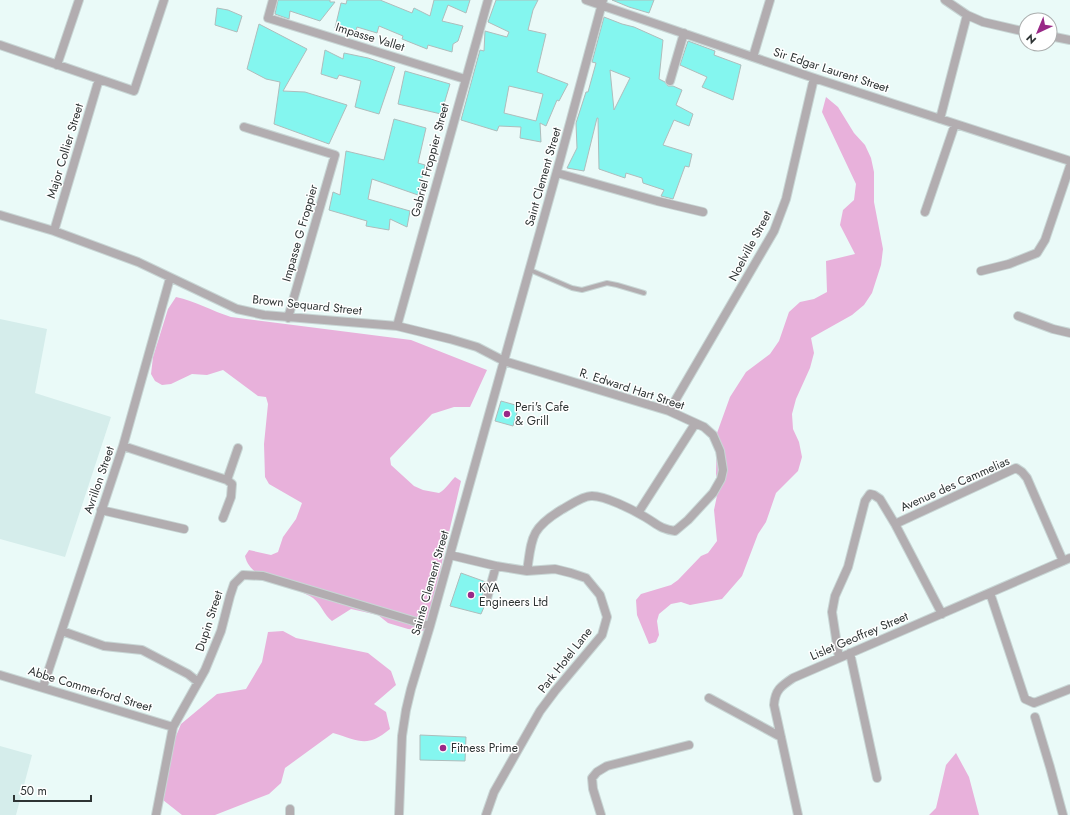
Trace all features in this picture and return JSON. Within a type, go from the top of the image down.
[{"type":"street","points":[[57,65],[79,0]]},
{"type":"street","points":[[0,45],[134,91],[164,0]]},
{"type":"street","name":"Impasse Vallet","points":[[273,0],[268,18],[465,79]]},
{"type":"street","name":"Gabriel Froppier Street","points":[[397,326],[488,0]]},
{"type":"street","name":"Sir Edgar Laurent Street","points":[[586,0],[602,2],[684,33],[814,78],[1070,161]]},
{"type":"street","points":[[754,57],[770,0]]},
{"type":"street","points":[[945,0],[966,15],[983,22],[1018,30]]},
{"type":"street","name":"Saint Clement Street","points":[[504,360],[557,173],[602,2]]},
{"type":"street","points":[[940,119],[966,15]]},
{"type":"street","points":[[670,81],[684,33]]},
{"type":"street","points":[[1058,38],[1070,40]]},
{"type":"street","name":"Noelville Street","points":[[669,411],[774,231],[786,199],[814,78]]},
{"type":"street","name":"Major Collier Street","points":[[54,230],[99,79]]},
{"type":"street","points":[[925,212],[955,124]]},
{"type":"street","name":"Impasse G Froppier","points":[[244,127],[335,155],[288,318]]},
{"type":"street","points":[[981,271],[1009,264],[1037,253],[1045,240],[1070,166]]},
{"type":"street","points":[[557,173],[657,201],[703,212]]},
{"type":"street","name":"Brown Sequard Street","points":[[0,215],[54,230],[138,262],[237,309],[264,315],[288,318],[397,326],[477,347],[504,360]]},
{"type":"street","name":"Avrillon Street","points":[[43,687],[123,446],[170,278]]},
{"type":"street","points":[[1018,316],[1053,329],[1070,333]]},
{"type":"street","name":"R. Edward Hart Street","points":[[504,360],[669,411],[704,427],[713,435],[720,451],[723,470],[721,479],[713,493],[688,520],[675,531],[664,530],[638,513]]},
{"type":"street","name":"Sainte Clement Street","points":[[400,815],[402,736],[410,689],[430,626],[504,360]]},
{"type":"street","points":[[527,571],[531,545],[536,530],[546,519],[574,503],[590,496],[600,497],[638,513],[695,424]]},
{"type":"street","points":[[123,446],[227,480],[232,484],[231,497],[223,518]]},
{"type":"street","points":[[227,480],[238,448]]},
{"type":"street","name":"Avenue des Cammelias","points":[[895,524],[1016,468],[1028,478],[1066,559]]},
{"type":"street","points":[[839,658],[832,612],[834,596],[848,567],[865,501],[870,494],[880,499],[895,524],[942,614]]},
{"type":"street","points":[[101,510],[184,529]]},
{"type":"street","name":"Park Hotel Lane","points":[[450,555],[496,566],[527,571],[555,570],[586,578],[600,595],[607,617],[602,635],[540,711],[494,792],[486,815]]},
{"type":"street","name":"Lislet Geoffrey Street","points":[[798,815],[774,706],[777,691],[783,685],[793,678],[1066,559]]},
{"type":"street","points":[[486,602],[496,566]]},
{"type":"street","name":"Dupin Street","points":[[156,815],[173,727],[205,670],[221,631],[234,584],[243,576],[263,576],[430,626]]},
{"type":"street","points":[[990,593],[1025,699],[1034,703],[1070,690]]},
{"type":"street","points":[[62,631],[104,646],[142,650],[188,674],[198,682]]},
{"type":"street","points":[[850,653],[877,778]]},
{"type":"street","name":"Abbe Commerford Street","points":[[0,675],[173,727]]},
{"type":"street","points":[[709,698],[781,737]]},
{"type":"street","points":[[1035,717],[1062,815]]},
{"type":"street","points":[[601,815],[593,789],[592,778],[597,772],[607,766],[689,746]]},
{"type":"lane","points":[[529,269],[572,288],[582,290],[607,283],[644,293]]},
{"type":"shaded area","points":[[826,97],[838,107],[854,133],[865,145],[871,158],[874,172],[874,202],[883,249],[881,265],[872,293],[864,305],[852,315],[811,338],[814,353],[810,368],[796,399],[792,414],[793,429],[799,442],[802,457],[798,471],[776,493],[766,522],[758,534],[742,576],[722,599],[690,605],[681,602],[671,604],[659,614],[657,621],[659,635],[656,642],[649,644],[637,615],[636,600],[641,594],[671,585],[678,580],[701,556],[708,553],[717,541],[714,510],[719,486],[716,474],[717,433],[730,397],[746,372],[770,354],[779,341],[789,312],[800,302],[814,299],[827,292],[826,261],[855,254],[840,225],[843,210],[854,200],[856,184],[822,112]]},
{"type":"shaded area","points":[[176,297],[231,317],[411,340],[487,370],[470,407],[454,407],[432,414],[390,458],[391,465],[414,486],[423,490],[439,493],[446,488],[455,477],[461,481],[426,631],[408,629],[388,623],[378,615],[351,609],[332,621],[313,598],[259,575],[248,564],[245,556],[249,550],[271,555],[278,552],[283,537],[296,519],[302,503],[269,484],[265,477],[264,444],[268,404],[266,397],[258,396],[223,370],[207,375],[192,374],[171,384],[162,385],[155,381],[151,374],[153,357],[168,309]]},
{"type":"shaded area","points":[[0,319],[47,329],[35,393],[111,417],[65,557],[0,539]]},
{"type":"shaded area","points":[[283,631],[296,638],[368,653],[391,671],[396,685],[374,704],[386,712],[390,729],[375,739],[369,741],[357,740],[333,733],[285,768],[281,783],[269,794],[215,815],[182,815],[163,800],[169,753],[181,724],[217,694],[246,689],[262,662],[268,632]]},
{"type":"shaded area","points":[[0,746],[32,755],[16,815],[0,815]]},
{"type":"shaded area","points":[[956,753],[969,777],[979,815],[929,815],[936,808],[946,765]]},
{"type":"building","points":[[278,0],[330,0],[330,2],[335,2],[320,21],[290,11],[289,19],[275,14]]},
{"type":"building","points":[[347,0],[380,0],[412,13],[414,8],[430,16],[434,0],[470,0],[466,13],[448,5],[442,21],[463,26],[458,41],[453,44],[452,52],[428,45],[427,49],[402,39],[403,36],[379,26],[377,33],[357,27],[355,34],[335,28],[341,3],[346,4]]},
{"type":"building","points":[[496,0],[538,0],[533,10],[528,30],[546,34],[537,72],[568,84],[559,101],[557,100],[546,126],[540,123],[541,142],[520,138],[521,127],[499,126],[497,131],[461,120],[480,50],[484,51],[485,31],[507,37],[509,32],[488,22]],"holes":[[[509,86],[543,94],[536,121],[504,113]]]},
{"type":"building","points":[[612,0],[654,0],[649,13]]},
{"type":"building","points":[[217,8],[228,10],[242,16],[237,32],[215,25]]},
{"type":"building","points":[[604,17],[634,27],[663,40],[659,79],[665,82],[668,86],[673,86],[682,90],[676,105],[693,114],[689,126],[674,120],[663,145],[692,154],[689,167],[685,166],[673,199],[661,196],[664,190],[643,183],[642,178],[626,173],[625,178],[599,169],[598,118],[584,171],[567,168],[577,148],[576,123],[586,92],[588,92],[596,63],[592,62]],"holes":[[[610,70],[630,78],[614,110]]]},
{"type":"building","points":[[259,24],[307,49],[283,91],[305,92],[347,105],[329,144],[274,124],[280,82],[266,79],[247,69]]},
{"type":"building","points":[[688,41],[715,51],[714,55],[741,65],[733,100],[702,87],[707,77],[680,65]]},
{"type":"building","points":[[325,50],[343,59],[344,53],[368,58],[395,67],[379,114],[355,107],[361,81],[339,75],[337,79],[321,74]]},
{"type":"building","points":[[405,71],[450,84],[441,114],[398,104]]},
{"type":"building","points":[[394,119],[426,128],[418,163],[425,165],[418,195],[372,179],[368,199],[410,211],[407,227],[390,219],[389,230],[366,226],[367,221],[329,210],[333,192],[340,195],[346,151],[384,160]]},
{"type":"building","name":"Peri's Cafe & Grill","points":[[501,401],[519,406],[513,426],[495,421]]},
{"type":"building","name":"KYA Engineers Ltd","points":[[461,573],[486,582],[481,601],[481,604],[484,607],[481,614],[450,606]]},
{"type":"building","name":"Fitness Prime","points":[[420,735],[466,737],[465,761],[420,760]]},
{"type":"place","name":"Peri's Cafe & Grill","points":[[507,414]]},
{"type":"place","name":"KYA Engineers Ltd","points":[[471,595]]},
{"type":"place","name":"Fitness Prime","points":[[443,748]]}]
